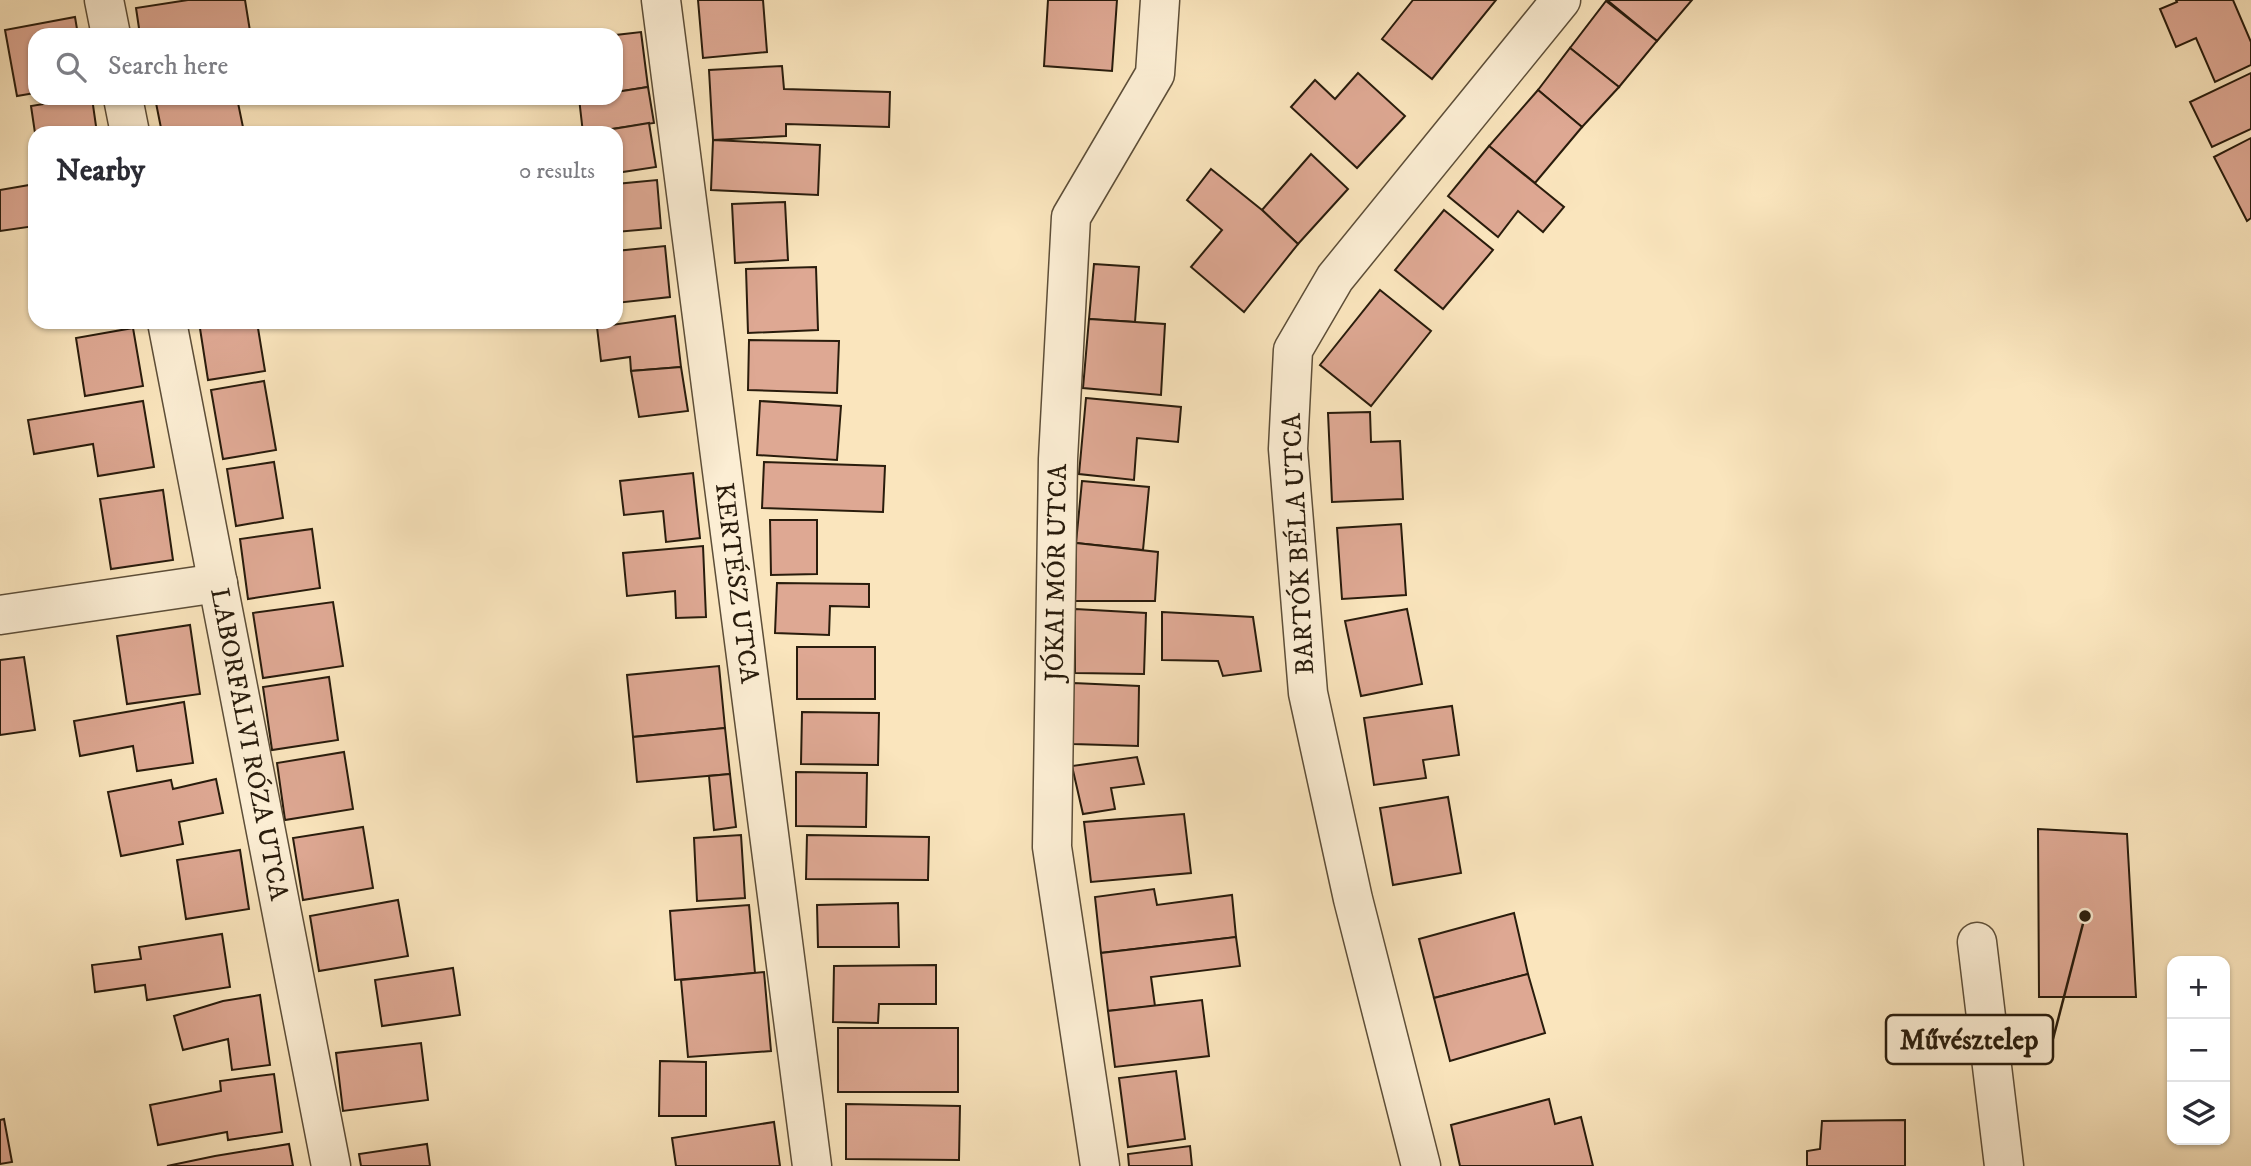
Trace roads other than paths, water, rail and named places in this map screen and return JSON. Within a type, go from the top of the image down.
[{"type":"street","points":[[104,0],[110,28]]},
{"type":"street","name":"KERTÉSZ UTCA","points":[[661,0],[812,1166]]},
{"type":"street","name":"JÓKAI MÓR UTCA","points":[[1100,1166],[1052,847],[1058,459],[1071,217],[1155,74],[1160,0]]},
{"type":"street","name":"BARTÓK BÉLA UTCA","points":[[1421,1166],[1353,899],[1308,693],[1288,449],[1293,350],[1335,278],[1561,0]]},
{"type":"street","points":[[124,105],[129,126]]},
{"type":"street","name":"LABORFALVI RÓZA UTCA","points":[[168,329],[331,1166]]},
{"type":"street","points":[[0,615],[218,583]]},
{"type":"street","points":[[1977,942],[2004,1166]]},
{"type":"place","name":"Művésztelep","points":[[2085,916]]}]
